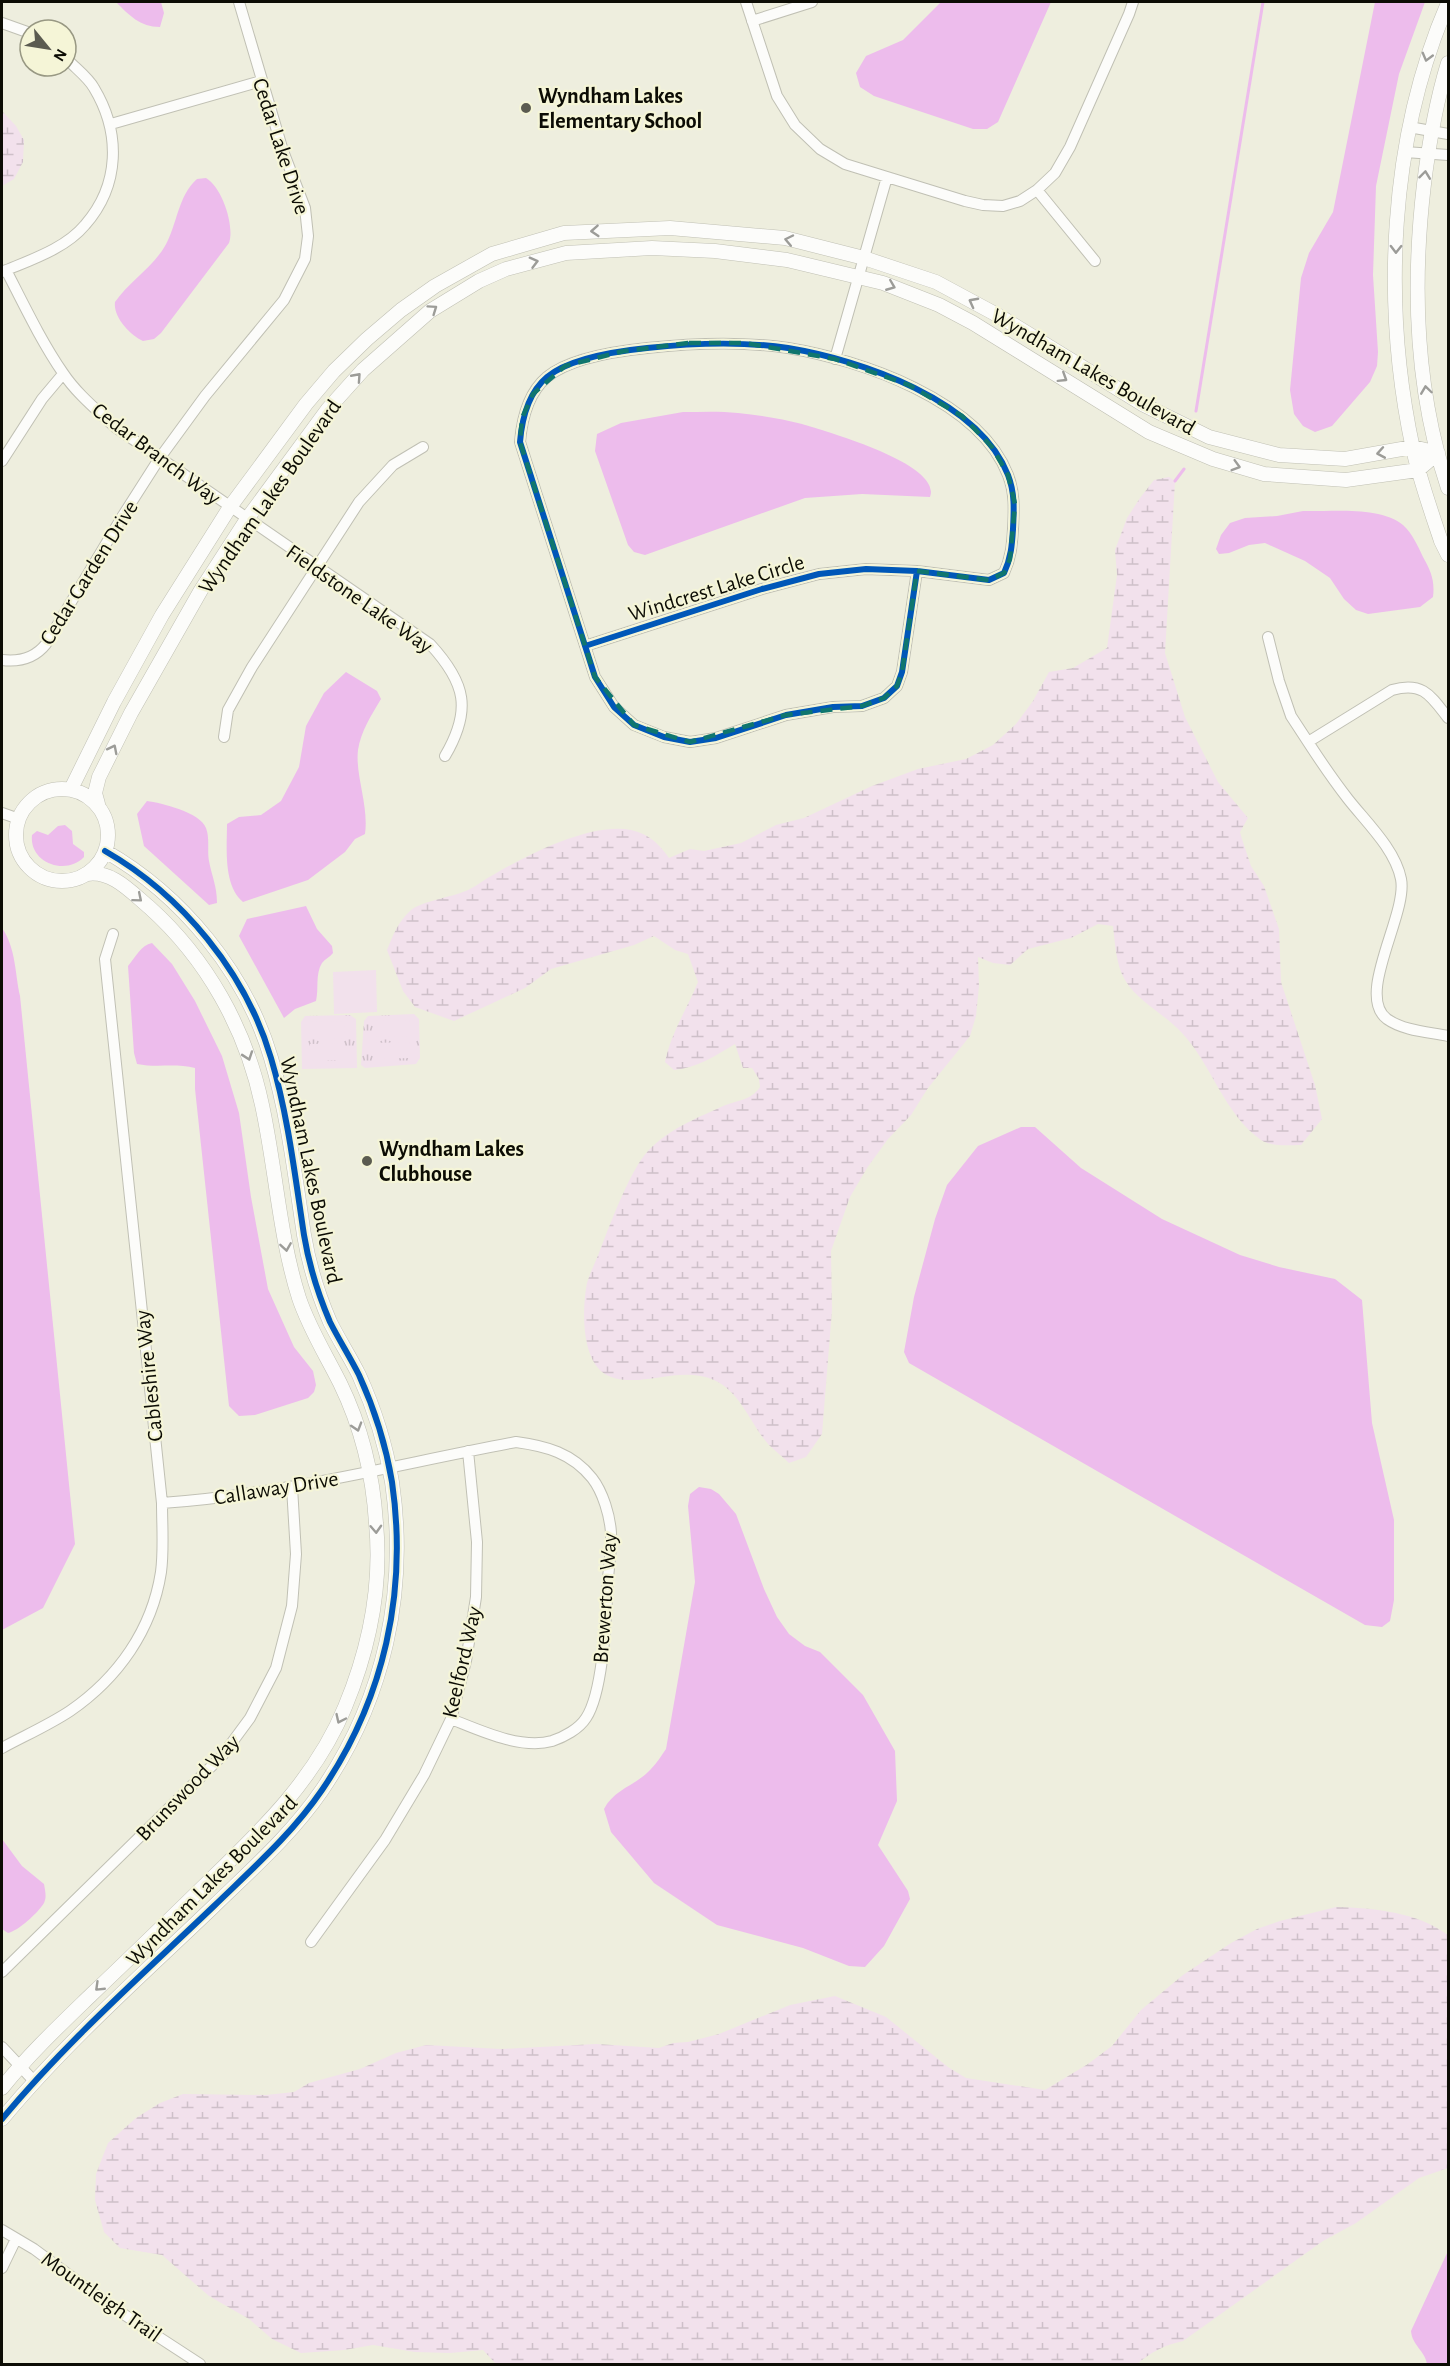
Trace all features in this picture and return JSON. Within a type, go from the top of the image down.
[{"type":"street","name":"Cedar Lake Drive","points":[[159,459],[205,396],[284,300],[305,259],[308,236],[306,208],[283,151],[239,2]]},
{"type":"street","points":[[746,2],[777,96],[795,125],[820,149],[845,164],[886,177],[982,205],[1003,206],[1020,201],[1037,190],[1055,173],[1070,147],[1129,14],[1132,2]]},
{"type":"street","points":[[752,21],[812,2]]},
{"type":"street","points":[[1449,3],[1431,42],[1409,127],[1395,245],[1397,351],[1413,447],[1441,541],[1449,555]]},
{"type":"street","points":[[2,23],[18,29]]},
{"type":"street","points":[[1449,63],[1428,152],[1418,239],[1417,296],[1426,393],[1438,453],[1449,488]]},
{"type":"street","name":"Cedar Branch Way","points":[[78,70],[94,87],[111,124],[115,161],[102,200],[85,226],[56,248],[4,271],[63,374],[83,398],[115,428],[247,519]]},
{"type":"street","points":[[111,124],[261,81]]},
{"type":"street","points":[[1409,127],[1449,134]]},
{"type":"street","points":[[1405,152],[1449,155]]},
{"type":"street","points":[[835,359],[886,177]]},
{"type":"street","points":[[1037,190],[1095,261]]},
{"type":"street","points":[[670,228],[671,248]]},
{"type":"street","name":"Wyndham Lakes Boulevard","points":[[71,789],[114,702],[162,615],[230,507],[293,421],[334,371],[400,310],[470,265],[512,247],[564,233],[670,228],[785,238],[864,258],[936,282],[1001,317],[1144,405],[1209,437],[1279,455],[1345,459],[1413,447],[1438,453]]},
{"type":"street","name":"Wyndham Lakes Boulevard","points":[[98,804],[95,793],[97,782],[131,713],[201,590],[247,519],[328,409],[363,370],[430,311],[479,281],[506,269],[566,253],[671,248],[715,250],[787,260],[860,276],[939,305],[974,323],[1149,432],[1213,459],[1264,474],[1346,480],[1418,470]]},
{"type":"street","points":[[470,265],[479,281]]},
{"type":"street","name":"Windcrest Lake Circle","points":[[689,343],[745,343],[788,348],[835,359],[909,385],[962,416],[992,447],[1008,475],[1015,504],[1010,559],[1004,573],[989,580],[917,571],[866,569],[819,574],[762,589],[585,646],[520,442],[522,418],[533,394],[546,377],[565,366],[624,351],[689,343]]},
{"type":"street","points":[[2,461],[42,399],[63,374]]},
{"type":"street","points":[[224,737],[228,710],[316,566],[359,502],[386,472],[408,454],[423,447]]},
{"type":"street","points":[[1418,470],[1438,453]]},
{"type":"street","name":"Cedar Garden Drive","points":[[2,660],[25,658],[43,649],[159,459]]},
{"type":"street","name":"Fieldstone Lake Way","points":[[247,519],[430,644],[446,662],[460,692],[463,716],[457,736],[445,756]]},
{"type":"street","points":[[585,646],[595,677],[614,706],[634,725],[664,737],[690,742],[707,740],[786,715],[833,707],[862,706],[884,698],[897,686],[902,672],[917,571]]},
{"type":"street","points":[[1268,638],[1291,716],[1329,774],[1394,858],[1401,879],[1401,901],[1376,982],[1377,1005],[1385,1018],[1401,1026],[1449,1036]]},
{"type":"street","points":[[1308,742],[1392,690],[1408,685],[1422,690],[1449,718]]},
{"type":"street","points":[[54,789],[71,789],[85,794],[98,804],[106,818],[109,833],[105,851],[98,864],[87,874],[60,881],[46,878],[31,870],[24,862],[17,846],[16,829],[18,819],[28,804],[38,795],[54,789]]},
{"type":"street","points":[[2,813],[18,819]]},
{"type":"street","name":"Wyndham Lakes Boulevard","points":[[2,2119],[73,2040],[274,1848],[297,1823],[321,1791],[347,1750],[365,1713],[381,1670],[391,1627],[396,1587],[398,1550],[389,1467],[370,1403],[358,1373],[332,1324],[318,1291],[308,1257],[280,1091],[270,1054],[255,1017],[233,977],[207,938],[160,890],[136,870],[105,851]]},
{"type":"street","name":"Wyndham Lakes Boulevard","points":[[2,2088],[20,2066],[266,1826],[304,1780],[331,1738],[346,1706],[361,1662],[373,1609],[377,1550],[376,1522],[369,1471],[352,1411],[307,1319],[288,1262],[260,1094],[249,1058],[236,1025],[216,987],[165,922],[110,876],[96,872],[87,874]]},
{"type":"street","name":"Cableshire Way","points":[[2,1748],[69,1712],[107,1681],[130,1653],[150,1615],[161,1573],[162,1503],[105,959],[113,934]]},
{"type":"street","points":[[260,1094],[280,1091]]},
{"type":"street","name":"Brewerton Way","points":[[389,1467],[516,1442],[544,1445],[572,1458],[593,1479],[606,1506],[611,1533],[604,1642],[593,1700],[586,1719],[573,1731],[550,1742],[506,1740],[451,1719]]},
{"type":"street","name":"Keelford Way","points":[[311,1942],[385,1840],[424,1775],[451,1719],[466,1661],[476,1597],[477,1542],[468,1451]]},
{"type":"street","name":"Callaway Drive","points":[[162,1503],[246,1495],[389,1467]]},
{"type":"street","name":"Brunswood Way","points":[[2,1972],[185,1794],[222,1755],[250,1718],[276,1668],[292,1606],[296,1554],[292,1487]]},
{"type":"street","points":[[2,2047],[34,2081]]},
{"type":"street","name":"Mountleigh Trail","points":[[2,2230],[34,2249],[111,2306],[200,2364]]},
{"type":"street","points":[[2,2268],[16,2239]]},
{"type":"highlighted area","points":[[689,343],[745,343],[835,359],[909,385],[962,416],[992,447],[1008,475],[1015,504],[1010,559],[1004,573],[989,580],[917,571],[902,672],[897,686],[884,698],[862,706],[786,715],[690,742],[634,725],[595,677],[520,442],[522,418],[533,394],[565,366],[624,351]]},
{"type":"green space","points":[[2,111],[16,126],[24,140],[23,162],[14,179],[2,186]]},
{"type":"green space","points":[[1169,477],[1175,481],[1165,653],[1185,717],[1218,782],[1248,818],[1240,832],[1251,866],[1264,886],[1279,929],[1281,982],[1315,1085],[1322,1119],[1301,1145],[1270,1144],[1248,1129],[1237,1117],[1202,1060],[1182,1033],[1130,988],[1118,961],[1113,926],[1098,924],[1071,938],[1028,949],[1010,965],[993,963],[978,957],[979,986],[976,1016],[970,1036],[928,1088],[911,1115],[888,1139],[867,1168],[850,1197],[831,1251],[832,1310],[822,1434],[806,1457],[789,1463],[762,1437],[731,1392],[714,1380],[701,1376],[675,1375],[623,1380],[601,1371],[593,1361],[588,1349],[584,1321],[587,1283],[614,1214],[634,1171],[656,1143],[683,1125],[752,1095],[760,1087],[759,1079],[752,1068],[743,1068],[735,1044],[706,1061],[690,1067],[674,1070],[665,1062],[675,1031],[698,982],[688,954],[675,950],[654,936],[634,945],[551,969],[525,988],[454,1021],[415,1007],[403,991],[387,950],[399,924],[415,908],[464,892],[525,857],[587,833],[608,829],[627,829],[651,839],[669,858],[690,849],[704,851],[741,843],[776,825],[804,818],[872,786],[918,769],[966,759],[993,745],[1016,724],[1033,701],[1049,672],[1073,668],[1107,648],[1117,575],[1115,550],[1127,518],[1140,498],[1154,480]]},
{"type":"green space","points":[[376,970],[377,1012],[334,1014],[333,972]]},
{"type":"green space","points":[[414,1014],[419,1019],[420,1058],[416,1064],[365,1068],[361,1065],[364,1021],[368,1016]]},
{"type":"green space","points":[[350,1015],[356,1019],[357,1068],[302,1069],[301,1022],[305,1016]]},
{"type":"green space","points":[[409,1020],[410,1036],[373,1037],[373,1021]]},
{"type":"green space","points":[[344,1021],[345,1038],[309,1039],[309,1022]]},
{"type":"green space","points":[[409,1042],[410,1058],[374,1059],[373,1043]]},
{"type":"green space","points":[[345,1043],[345,1060],[310,1061],[310,1044]]},
{"type":"green space","points":[[1336,1907],[1380,1910],[1409,1916],[1436,1927],[1448,1935],[1448,2168],[1419,2178],[1356,2223],[1323,2241],[1183,2341],[1158,2350],[1137,2364],[496,2364],[483,2350],[450,2353],[415,2352],[373,2345],[301,2353],[272,2339],[249,2319],[209,2296],[162,2255],[120,2248],[104,2232],[95,2200],[96,2174],[108,2143],[136,2118],[160,2103],[183,2094],[266,2095],[294,2092],[309,2083],[360,2069],[396,2053],[426,2045],[501,2049],[596,2044],[659,2048],[719,2034],[790,2005],[835,1996],[886,2017],[948,2067],[966,2078],[1045,2090],[1088,2064],[1112,2046],[1141,2010],[1183,1975],[1231,1943],[1257,1929],[1280,1921]]},
{"type":"shaded area","points":[[116,2],[161,2],[164,13],[160,27],[141,23]]},
{"type":"shaded area","points":[[941,2],[1051,2],[998,122],[987,129],[973,129],[874,96],[860,87],[856,73],[866,56],[903,40]]},
{"type":"shaded area","points":[[1375,2],[1425,2],[1399,74],[1376,186],[1373,275],[1377,366],[1370,382],[1332,426],[1315,432],[1303,426],[1294,414],[1290,390],[1301,278],[1309,253],[1333,212]]},
{"type":"shaded area","points":[[206,178],[217,190],[226,208],[230,227],[229,243],[161,333],[154,339],[143,341],[123,325],[117,314],[115,302],[160,254],[169,238],[186,193],[197,179]]},
{"type":"shaded area","points":[[683,412],[754,415],[794,422],[856,441],[901,461],[919,473],[929,485],[930,497],[862,494],[805,498],[645,555],[634,552],[628,545],[595,451],[597,434],[621,423]]},
{"type":"shaded area","points":[[1303,511],[1369,512],[1393,519],[1403,525],[1415,540],[1430,572],[1433,581],[1433,597],[1420,607],[1368,614],[1356,610],[1344,599],[1330,578],[1305,561],[1265,543],[1249,545],[1229,553],[1219,554],[1216,549],[1221,535],[1230,523],[1245,518],[1277,516]]},
{"type":"shaded area","points":[[346,672],[377,691],[381,699],[364,730],[358,750],[358,770],[366,823],[365,834],[355,839],[345,852],[308,880],[243,902],[232,886],[229,876],[227,824],[239,817],[261,815],[281,801],[299,767],[306,726],[324,693]]},
{"type":"shaded area","points":[[147,801],[180,809],[202,822],[207,832],[208,857],[217,903],[209,905],[144,846],[137,814]]},
{"type":"shaded area","points":[[65,825],[72,831],[73,844],[84,852],[84,857],[68,866],[50,864],[36,853],[32,835],[37,831],[48,835],[58,826]]},
{"type":"shaded area","points":[[306,906],[317,929],[332,946],[333,953],[320,967],[316,1001],[295,1009],[284,1018],[239,936],[247,919]]},
{"type":"shaded area","points":[[2,928],[13,953],[20,996],[75,1544],[43,1608],[2,1630]]},
{"type":"shaded area","points":[[152,943],[172,964],[195,1001],[222,1056],[239,1113],[251,1197],[268,1289],[294,1347],[313,1371],[316,1385],[314,1392],[308,1398],[255,1415],[239,1416],[229,1406],[195,1089],[195,1068],[137,1064],[134,1053],[128,966],[141,949]]},
{"type":"shaded area","points":[[1021,1127],[1035,1127],[1081,1168],[1162,1219],[1240,1255],[1279,1267],[1335,1279],[1362,1300],[1372,1423],[1394,1520],[1394,1600],[1390,1621],[1382,1627],[1365,1625],[909,1363],[904,1352],[914,1297],[935,1219],[947,1185],[978,1146]]},
{"type":"shaded area","points":[[699,1487],[711,1489],[719,1494],[736,1514],[764,1589],[777,1617],[789,1634],[805,1646],[820,1652],[863,1695],[895,1751],[897,1801],[878,1845],[908,1891],[910,1899],[884,1946],[865,1967],[849,1966],[803,1948],[717,1925],[654,1883],[611,1832],[604,1809],[608,1802],[645,1774],[666,1749],[695,1582],[688,1506],[690,1494]]},
{"type":"shaded area","points":[[2,1839],[22,1866],[44,1884],[46,1894],[44,1903],[37,1912],[8,1933],[2,1929]]},
{"type":"shaded area","points":[[1448,2251],[1448,2364],[1427,2364],[1411,2331]]},
{"type":"waterway","points":[[1196,411],[1263,2]]},
{"type":"waterway","points":[[1175,481],[1184,469]]},
{"type":"cycle path","points":[[585,646],[762,589],[819,574],[866,569],[917,571],[989,580],[1004,573],[1012,546],[1014,515],[1013,495],[1008,475],[993,449],[972,425],[945,405],[882,374],[817,354],[753,344],[682,345],[635,349],[595,356],[557,370],[540,383],[527,406],[520,442],[595,677],[614,707],[634,725],[664,737],[690,742],[716,738],[786,715],[833,707],[862,706],[884,698],[897,686],[902,672],[917,571]]},
{"type":"cycle path","points":[[2,2119],[78,2036],[271,1851],[322,1790],[343,1755],[376,1682],[393,1604],[397,1564],[392,1482],[379,1427],[356,1368],[330,1322],[314,1279],[304,1235],[282,1101],[260,1027],[228,967],[185,913],[133,869],[105,851]]},
{"type":"place","name":"Wyndham Lakes Elementary School","points":[[526,108]]},
{"type":"place","name":"Wyndham Lakes Clubhouse","points":[[367,1161]]}]
